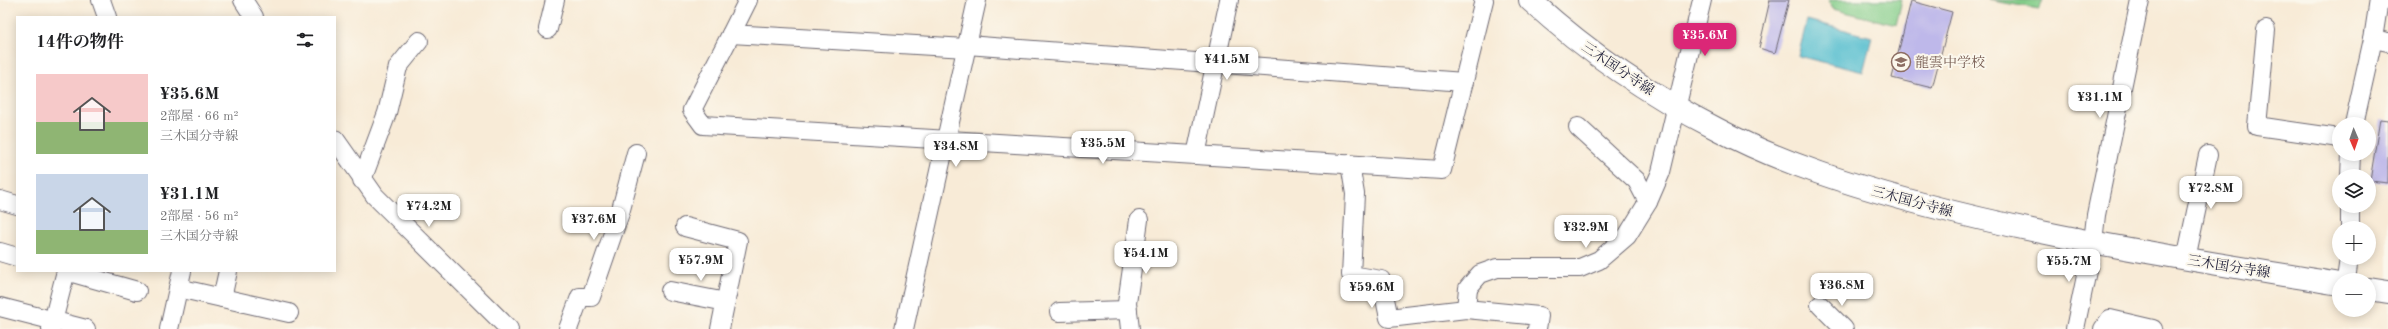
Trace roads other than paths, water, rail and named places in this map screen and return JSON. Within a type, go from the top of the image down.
[{"type":"main road","name":"三木国分寺線","points":[[1530,0],[1566,32],[1646,88],[1717,130],[1799,166],[1874,191],[1968,216],[2094,242],[2332,283]]},
{"type":"main road","points":[[2376,290],[2388,292]]},
{"type":"street","points":[[100,0],[107,16]]},
{"type":"street","points":[[243,0],[253,16]]},
{"type":"street","points":[[548,29],[556,0]]},
{"type":"street","points":[[748,0],[692,110],[703,125],[1442,170],[1484,0]]},
{"type":"street","points":[[904,329],[947,141],[977,0]]},
{"type":"street","points":[[1196,156],[1229,0]]},
{"type":"street","points":[[1466,309],[1468,288],[1480,274],[1497,268],[1580,268],[1599,260],[1628,236],[1648,202],[1661,172],[1702,0]]},
{"type":"street","points":[[2075,329],[2094,242],[2096,215],[2140,0]]},
{"type":"street","points":[[2356,117],[2380,40],[2379,0]]},
{"type":"street","points":[[2266,30],[2257,126],[2332,137]]},
{"type":"street","points":[[731,34],[967,47],[1464,82]]},
{"type":"street","points":[[362,180],[387,113],[398,67],[420,41]]},
{"type":"street","points":[[1578,128],[1637,181],[1648,202]]},
{"type":"street","points":[[336,141],[362,180],[375,196],[509,329]]},
{"type":"street","points":[[568,329],[580,297],[591,297],[620,213],[636,153]]},
{"type":"street","points":[[2186,258],[2208,155]]},
{"type":"street","points":[[1350,164],[1355,194],[1351,275],[1381,280],[1389,324],[1466,309],[1539,316],[1537,329]]},
{"type":"street","points":[[0,200],[16,205]]},
{"type":"street","points":[[1130,329],[1127,303],[1139,220]]},
{"type":"street","points":[[685,228],[738,241],[720,329]]},
{"type":"street","points":[[0,252],[16,257]]},
{"type":"street","points":[[52,325],[66,272]]},
{"type":"street","points":[[70,272],[137,291]]},
{"type":"street","points":[[222,298],[228,272]]},
{"type":"street","points":[[169,329],[180,279],[222,298],[289,313]]},
{"type":"street","points":[[670,291],[726,302]]},
{"type":"street","points":[[1820,305],[1844,329]]},
{"type":"street","points":[[0,307],[52,325],[86,329]]},
{"type":"street","points":[[1059,312],[1128,310]]},
{"type":"street","points":[[2102,329],[2110,319],[2153,329]]},
{"type":"water","points":[[1807,20],[1872,37],[1863,72],[1798,56]]},
{"type":"place","name":"龍雲中学校","points":[[1901,62]]}]
